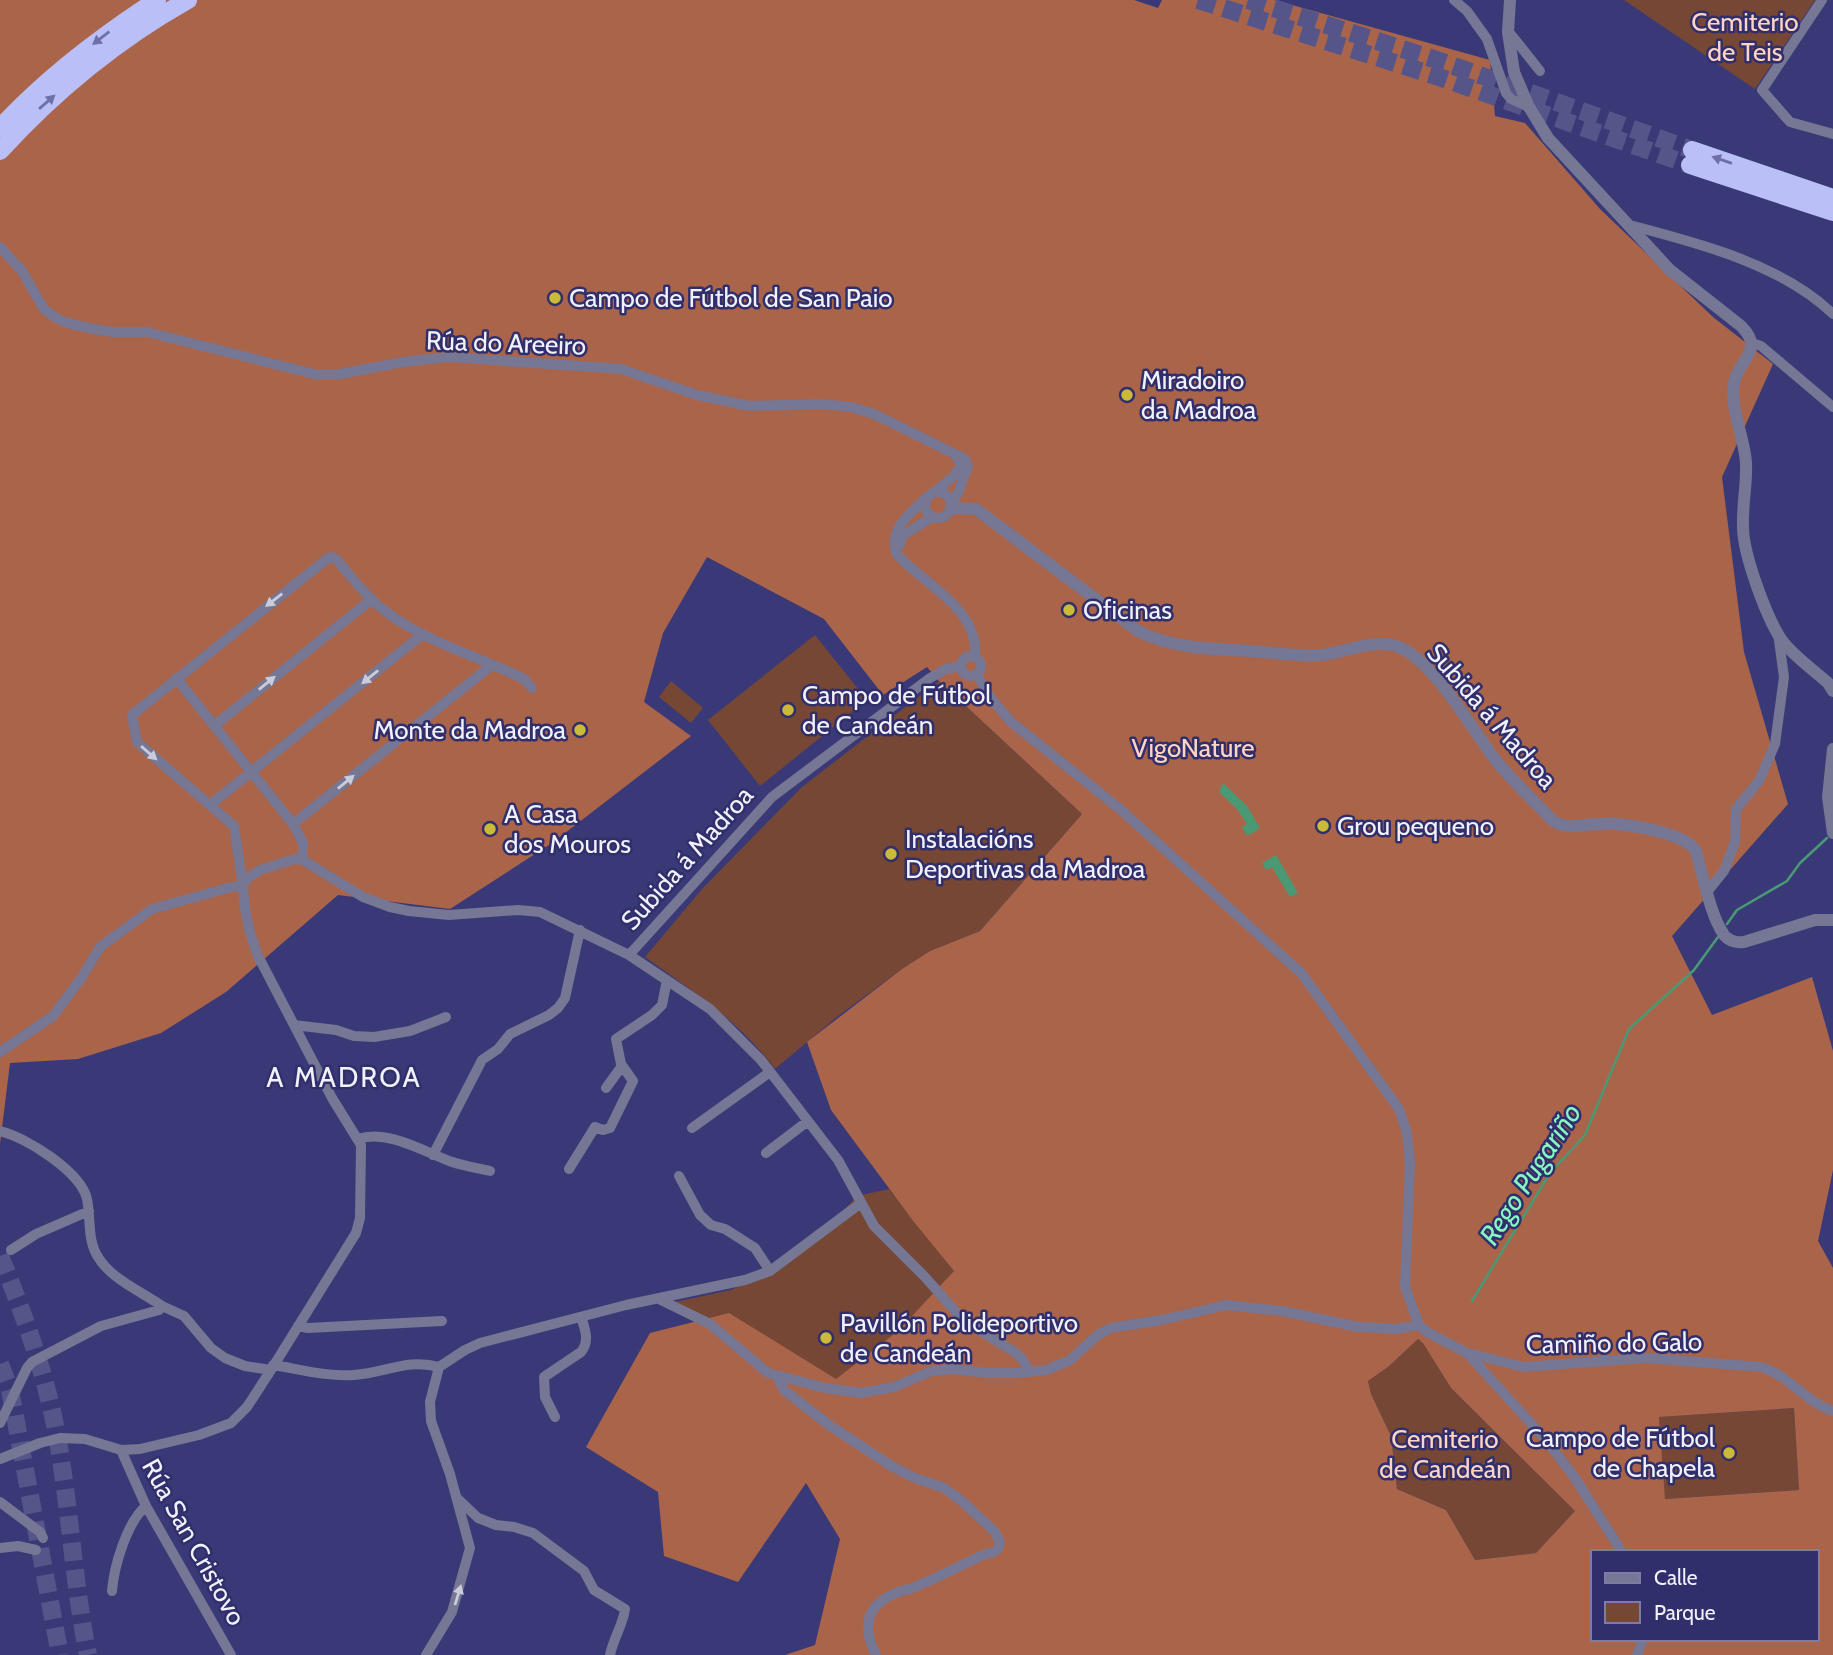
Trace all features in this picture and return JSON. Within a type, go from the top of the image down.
[{"type":"highway","points":[[0,128],[24,102],[72,61],[111,30],[157,0]]},
{"type":"highway","points":[[0,151],[34,114],[79,74],[120,42],[188,0]]},
{"type":"highway","points":[[1833,198],[1691,158],[1833,212]]},
{"type":"street","points":[[1454,0],[1487,39],[1506,93],[1511,99],[1529,107]]},
{"type":"street","points":[[1510,0],[1508,32],[1514,72],[1529,107],[1557,150],[1685,283],[1748,332],[1752,344],[1750,354],[1734,383],[1746,460],[1743,527],[1747,555],[1778,633],[1785,644],[1828,677],[1833,691]]},
{"type":"street","points":[[1822,0],[1762,90],[1790,122],[1833,134]]},
{"type":"street","points":[[1508,32],[1540,71]]},
{"type":"street","points":[[1629,225],[1750,262],[1783,278],[1833,314]]},
{"type":"street","name":"Rúa do Areeiro","points":[[0,247],[22,271],[44,309],[67,323],[89,328],[112,332],[147,332],[318,375],[335,375],[403,362],[449,357],[621,369],[697,395],[749,406],[820,404],[851,407],[874,414],[955,454]]},
{"type":"street","points":[[1752,344],[1761,346],[1833,407]]},
{"type":"street","points":[[955,454],[961,466],[955,475],[900,523],[894,545],[902,559],[954,604],[965,618],[976,645],[975,657],[982,665],[977,675]]},
{"type":"street","points":[[902,559],[902,536],[932,517],[945,516],[958,493],[968,466],[955,454]]},
{"type":"street","points":[[936,491],[945,494],[951,506]]},
{"type":"street","points":[[925,499],[925,510],[932,517]]},
{"type":"street","name":"Subida á Madroa","points":[[951,506],[976,509],[1138,631],[1156,640],[1190,647],[1299,655],[1323,654],[1381,643],[1401,648],[1423,663],[1497,762],[1561,827],[1602,824],[1640,828],[1685,839],[1696,850],[1725,936],[1734,943],[1815,920],[1833,920]]},
{"type":"street","points":[[121,1450],[169,1443],[230,1423],[247,1407],[356,1233],[360,1218],[361,1145],[332,1098],[257,954],[249,929],[234,827],[135,739],[133,712],[332,557],[372,599],[398,620],[524,679],[533,688]]},
{"type":"street","points":[[214,726],[372,599]]},
{"type":"street","points":[[1708,891],[1724,871],[1735,842],[1736,808],[1759,781],[1775,744],[1784,677],[1778,633]]},
{"type":"street","points":[[210,805],[423,634]]},
{"type":"street","name":"Subida á Madroa","points":[[303,860],[363,897],[390,907],[449,915],[518,910],[540,912],[629,955],[779,791],[930,678],[946,669],[961,666],[967,657],[975,657]]},
{"type":"street","points":[[293,824],[492,665]]},
{"type":"street","points":[[961,666],[967,676],[977,675]]},
{"type":"street","points":[[977,675],[990,697],[1012,722],[1120,809],[1302,974],[1399,1109],[1407,1133],[1410,1163],[1405,1287],[1419,1325],[1467,1353],[1547,1441],[1575,1478],[1621,1550]]},
{"type":"street","points":[[176,678],[293,824],[303,843],[303,860],[282,863],[252,874],[243,887]]},
{"type":"street","points":[[1833,749],[1828,797],[1833,833]]},
{"type":"street","points":[[0,1052],[53,1016],[100,947],[152,909],[232,887],[243,887]]},
{"type":"street","points":[[433,1155],[482,1060],[498,1049],[510,1034],[549,1015],[565,998],[580,930]]},
{"type":"street","points":[[629,955],[710,1009],[761,1060],[838,1160],[874,1226],[963,1320],[1016,1353],[1029,1371]]},
{"type":"street","points":[[569,1169],[595,1127],[603,1130],[610,1128],[631,1090],[633,1081],[622,1066],[616,1039],[652,1015],[662,1004],[667,980]]},
{"type":"street","points":[[294,1025],[374,1037],[410,1031],[446,1017]]},
{"type":"street","points":[[606,1088],[622,1066]]},
{"type":"street","points":[[692,1128],[770,1072]]},
{"type":"street","points":[[766,1153],[808,1121]]},
{"type":"street","points":[[0,1131],[54,1157],[81,1186],[87,1195],[92,1239],[98,1257],[107,1268],[162,1306],[184,1316],[211,1348],[225,1358],[245,1366],[341,1375],[368,1373],[414,1363],[439,1367]]},
{"type":"street","points":[[358,1139],[366,1136],[388,1138],[456,1163],[490,1171]]},
{"type":"street","points":[[679,1176],[700,1215],[711,1226],[725,1229],[755,1248],[770,1271]]},
{"type":"street","points":[[426,1655],[452,1612],[469,1556],[469,1541],[430,1414],[430,1402],[439,1367],[480,1343],[626,1305],[745,1280],[770,1271],[861,1203]]},
{"type":"street","points":[[10,1250],[36,1234],[89,1211]]},
{"type":"street","points":[[659,1299],[710,1324],[759,1365],[776,1375],[825,1388],[861,1392],[894,1387],[932,1371],[953,1369],[987,1373],[1060,1366],[1111,1328],[1163,1320],[1226,1305],[1282,1311],[1358,1327],[1397,1329],[1419,1325]]},
{"type":"street","points":[[0,1423],[27,1368],[33,1362],[101,1325],[159,1310],[162,1306]]},
{"type":"street","points":[[555,1417],[545,1396],[544,1377],[586,1346],[581,1317]]},
{"type":"street","points":[[298,1326],[308,1328],[442,1321]]},
{"type":"street","name":"Camiño do Galo","points":[[1467,1353],[1523,1367],[1645,1358],[1761,1367],[1778,1373],[1812,1401],[1833,1411]]},
{"type":"street","points":[[776,1375],[784,1390],[829,1425],[893,1466],[944,1488],[963,1502],[995,1532],[1000,1542],[999,1549],[994,1552],[916,1587],[895,1593],[883,1601],[872,1612],[866,1626],[876,1655]]},
{"type":"street","name":"Rúa San Cristovo","points":[[0,1459],[60,1438],[85,1439],[121,1450],[146,1506],[231,1655]]},
{"type":"street","points":[[457,1498],[478,1518],[533,1533],[584,1571],[594,1590],[622,1605],[625,1609],[624,1615],[610,1655]]},
{"type":"street","points":[[0,1502],[40,1532],[43,1538]]},
{"type":"street","points":[[112,1591],[114,1570],[138,1513],[146,1506]]},
{"type":"street","points":[[0,1548],[18,1546],[36,1549]]},
{"type":"green space","name":"VigoNature","points":[[0,0],[1134,0],[1158,8],[1162,0],[1274,0],[1490,60],[1495,116],[1525,123],[1600,209],[1713,317],[1773,364],[1722,477],[1744,652],[1788,804],[1672,936],[1712,1015],[1812,977],[1833,1051],[1833,1170],[1818,1241],[1833,1268],[1833,1655],[785,1655],[815,1645],[840,1539],[806,1483],[738,1582],[664,1556],[658,1492],[586,1447],[650,1333],[729,1313],[836,1379],[898,1331],[954,1271],[831,1110],[807,1042],[902,969],[930,951],[980,931],[1082,814],[927,667],[883,695],[824,619],[707,557],[663,633],[644,702],[691,736],[552,843],[450,909],[338,895],[226,992],[161,1033],[78,1059],[10,1063],[0,1144]],"holes":[[[1418,1339],[1451,1388],[1575,1511],[1536,1553],[1475,1560],[1446,1510],[1397,1489],[1391,1436],[1371,1394],[1368,1381],[1388,1367]],[[1794,1408],[1799,1490],[1665,1499],[1659,1417]]]},
{"type":"green space","name":"Cemiterio de Teis","points":[[1624,0],[1815,0],[1755,89]]},
{"type":"green space","name":"Campo de Fútbol de Candeán","points":[[815,635],[867,700],[760,786],[708,720]]},
{"type":"green space","points":[[671,681],[703,708],[691,723],[659,697]]},
{"type":"green space","name":"Instalacións Deportivas da Madroa","points":[[939,681],[1082,814],[980,931],[930,951],[902,969],[838,1016],[775,1069],[731,1021],[645,957],[702,889],[802,787]]},
{"type":"green space","points":[[889,1189],[954,1271],[899,1332],[834,1387],[675,1302],[731,1290],[792,1259],[824,1232],[857,1196]]},
{"type":"green space","name":"Cemiterio de Candeán","points":[[1418,1339],[1423,1342],[1451,1388],[1575,1511],[1536,1553],[1475,1560],[1446,1510],[1397,1489],[1391,1436],[1371,1394],[1368,1381],[1388,1367]]},
{"type":"green space","name":"Campo de Fútbol de Chapela","points":[[1794,1408],[1799,1490],[1664,1499],[1659,1417]]},
{"type":"shaded area","points":[[1223,783],[1247,806],[1260,828],[1247,836],[1242,827],[1247,824],[1237,809],[1219,792]]},
{"type":"shaded area","points":[[1276,855],[1298,893],[1290,897],[1272,867],[1266,870],[1262,863]]},
{"type":"waterway","name":"Rego Pugariño","points":[[1727,924],[1737,910],[1787,881],[1800,863],[1827,838]]},
{"type":"waterway","name":"Rego Pugariño","points":[[1472,1301],[1550,1173],[1585,1135],[1629,1029],[1694,970],[1718,937]]},
{"type":"tunnel","points":[[1198,0],[1439,77],[1690,165]]},
{"type":"tunnel","points":[[1248,0],[1437,60],[1692,150]]},
{"type":"tunnel","points":[[0,1256],[29,1331],[57,1433],[88,1655]]},
{"type":"tunnel","points":[[0,1364],[10,1390],[60,1655]]},
{"type":"place","name":"Campo de Fútbol de San Paio","points":[[555,298]]},
{"type":"place","name":"Miradoiro da Madroa","points":[[1127,395]]},
{"type":"place","name":"Oficinas","points":[[1069,610]]},
{"type":"place","name":"Campo de Fútbol de Candeán","points":[[788,710]]},
{"type":"place","name":"Monte da Madroa","points":[[580,730]]},
{"type":"place","name":"Grou pequeno","points":[[1323,826]]},
{"type":"place","name":"A Casa dos Mouros","points":[[490,829]]},
{"type":"place","name":"Instalacións Deportivas da Madroa","points":[[891,854]]},
{"type":"place","name":"Pavillón Polideportivo de Candeán","points":[[826,1338]]},
{"type":"place","name":"Campo de Fútbol de Chapela","points":[[1729,1453]]},
{"type":"district","name":"A MADROA","points":[[344,1077]]}]
